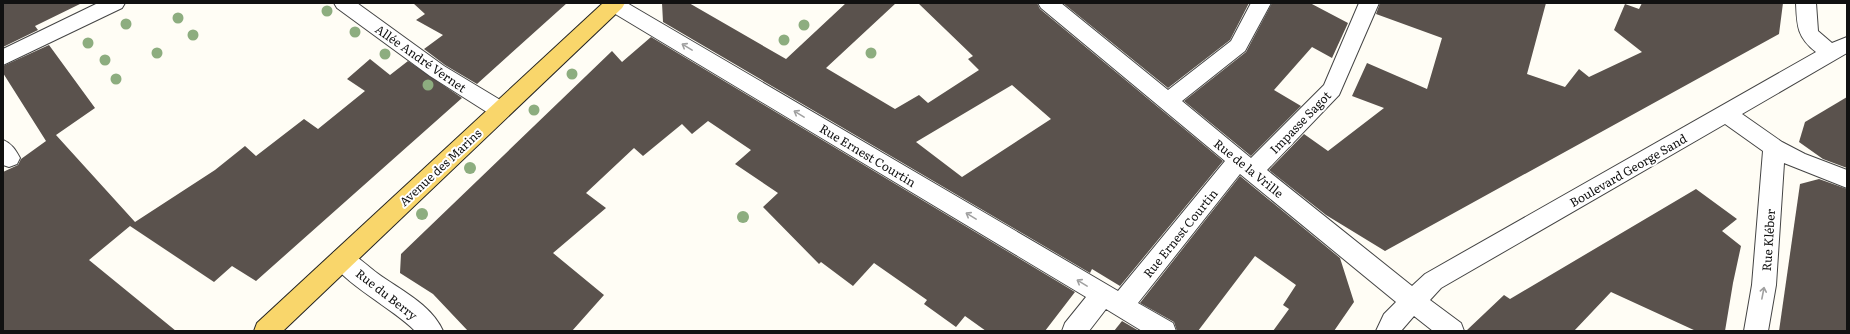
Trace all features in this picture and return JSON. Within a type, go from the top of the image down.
[{"type":"main road","name":"Avenue des Marins","points":[[266,331],[614,3]]},
{"type":"street","points":[[3,58],[115,3]]},
{"type":"street","name":"Allée André Vernet","points":[[344,3],[437,71],[500,110]]},
{"type":"street","name":"Rue Ernest Courtin","points":[[614,3],[1164,331]]},
{"type":"street","name":"Rue de la Vrille","points":[[1048,3],[1366,265],[1452,331]]},
{"type":"street","points":[[1168,101],[1238,46],[1261,3]]},
{"type":"street","name":"Impasse Sagot","points":[[1246,165],[1332,89],[1369,3]]},
{"type":"street","points":[[1806,3],[1807,27],[1810,36],[1839,48]]},
{"type":"street","name":"Boulevard George Sand","points":[[1388,331],[1432,281],[1727,114],[1839,48]]},
{"type":"street","points":[[1727,114],[1774,148],[1797,160],[1847,179]]},
{"type":"street","name":"Rue Kléber","points":[[1756,331],[1764,285],[1774,148]]},
{"type":"street","name":"Rue Ernest Courtin","points":[[1112,300],[1246,165]]},
{"type":"street","name":"Rue du Berry","points":[[342,259],[369,281],[413,312],[431,331]]},
{"type":"street","points":[[1074,331],[1112,300]]},
{"type":"building","points":[[3,3],[82,3],[35,26],[38,30],[3,47]]},
{"type":"building","points":[[413,3],[567,3],[477,84],[445,65],[424,49],[443,35],[416,20],[425,14]]},
{"type":"building","points":[[662,3],[689,3],[786,59],[846,3],[896,3],[826,68],[895,109],[919,95],[928,103],[979,70],[968,59],[973,56],[918,3],[1037,3],[1040,9],[1223,161],[1120,286],[1092,269],[1090,273],[663,22]],"holes":[[[1012,85],[1051,119],[962,177],[916,142]]]},
{"type":"building","points":[[1063,3],[1249,3],[1230,40],[1168,88]]},
{"type":"building","points":[[1272,3],[1310,3],[1348,23],[1332,58],[1312,47],[1274,90],[1301,106],[1251,156],[1184,101],[1246,52]]},
{"type":"building","points":[[1380,3],[1546,3],[1527,74],[1565,87],[1579,69],[1589,77],[1642,52],[1614,30],[1625,4],[1639,9],[1642,3],[1783,3],[1779,34],[1385,251],[1326,215],[1269,170],[1304,134],[1328,151],[1384,108],[1352,96],[1367,63],[1427,89],[1442,38],[1376,14]]},
{"type":"building","points":[[651,37],[1075,292],[1045,331],[986,331],[965,316],[956,327],[924,304],[927,300],[874,263],[853,286],[821,262],[819,264],[763,207],[778,193],[735,164],[751,150],[708,121],[692,134],[682,124],[643,156],[634,148],[586,193],[606,208],[553,253],[604,295],[572,331],[468,331],[433,294],[400,273],[401,254],[612,51],[622,62]]},
{"type":"building","points":[[49,45],[95,108],[56,135],[135,222],[215,170],[245,146],[256,156],[304,119],[318,129],[365,91],[347,79],[370,59],[390,75],[408,61],[462,98],[256,281],[232,266],[214,282],[130,226],[89,260],[176,331],[3,331],[3,172],[18,165],[21,159],[46,141],[3,73],[3,66]]},
{"type":"building","points":[[1847,97],[1847,168],[1823,159],[1799,142],[1805,122]]},
{"type":"building","points":[[1240,176],[1340,258],[1354,302],[1334,331],[1273,331],[1289,309],[1283,305],[1296,285],[1255,256],[1198,331],[1177,331],[1174,322],[1140,303]]},
{"type":"building","points":[[1819,179],[1847,189],[1847,331],[1779,331],[1800,184]]},
{"type":"building","points":[[1696,189],[1737,219],[1722,231],[1741,246],[1725,331],[1696,331],[1611,292],[1574,331],[1466,331],[1504,295],[1510,299]]},
{"type":"building","points":[[1122,321],[1139,331],[1114,331]]}]
